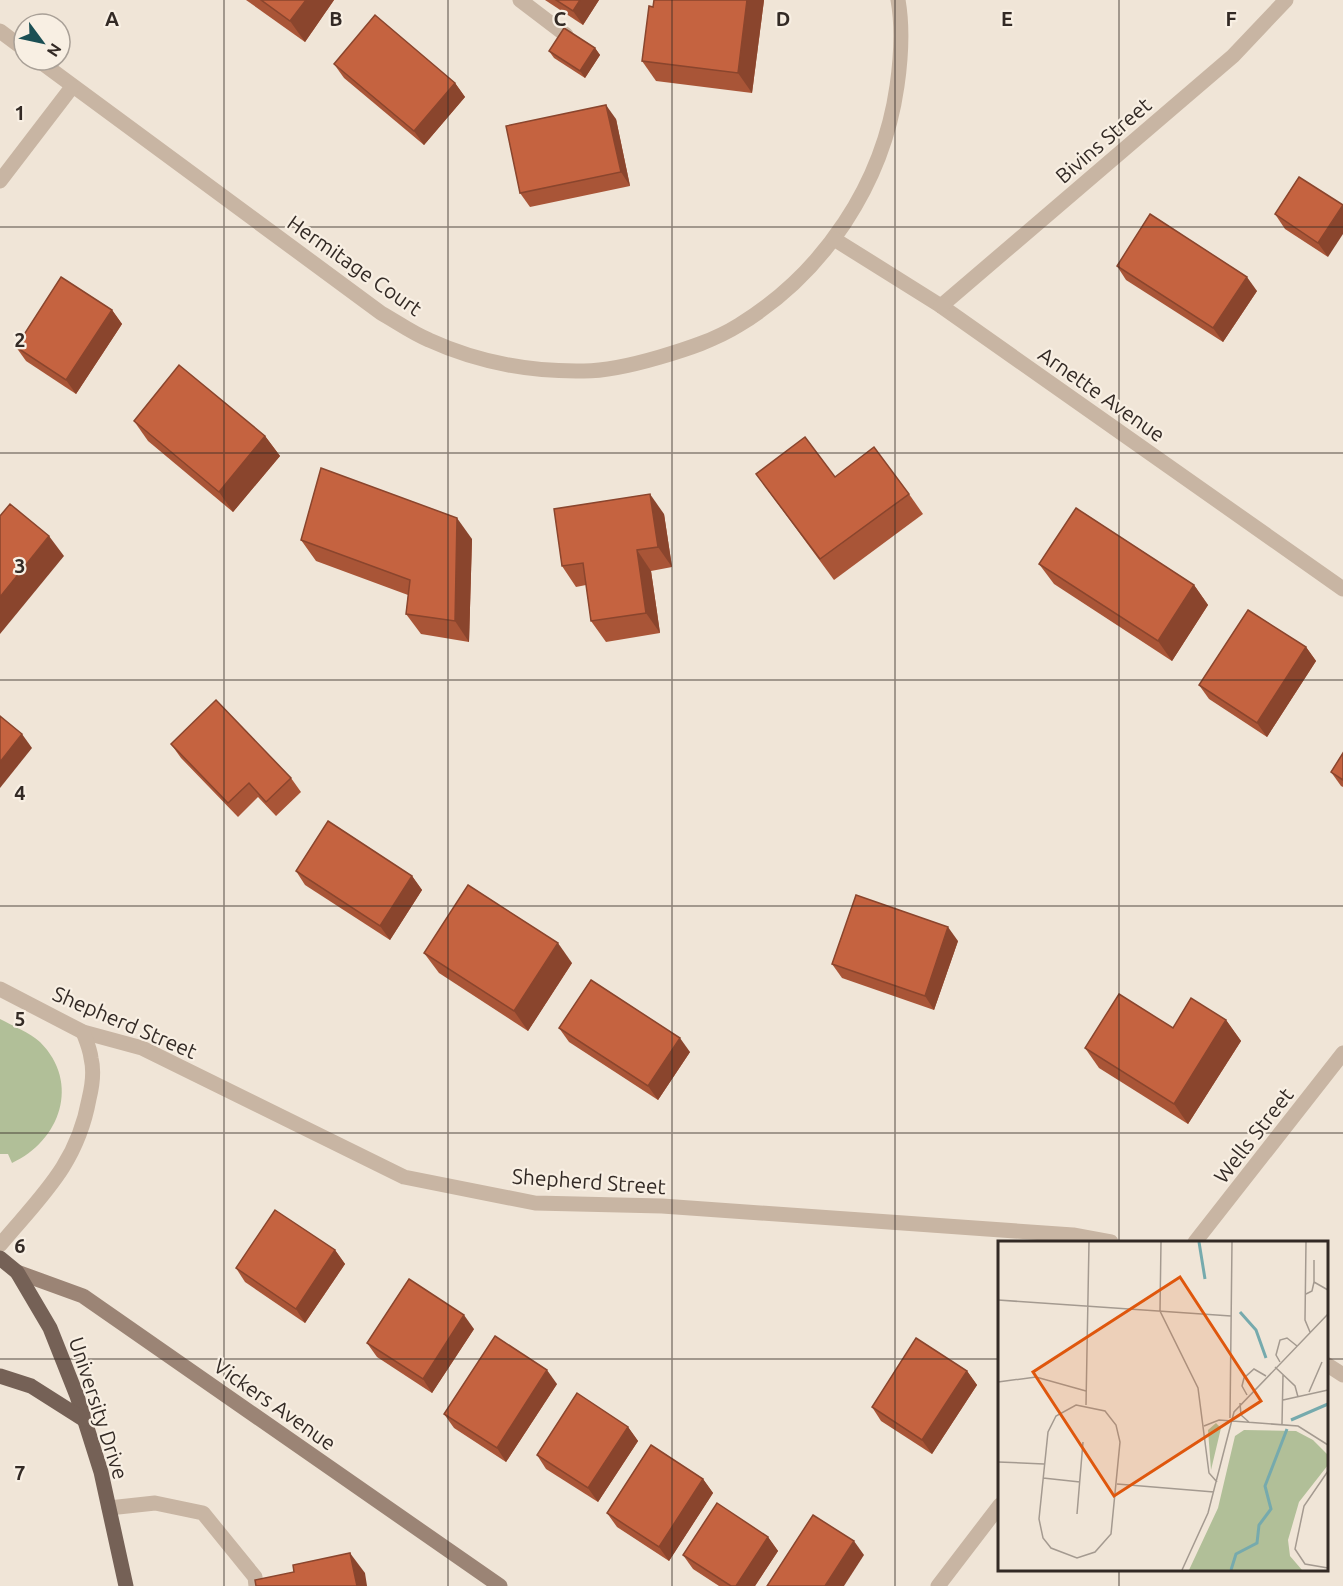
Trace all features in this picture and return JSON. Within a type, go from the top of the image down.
[{"type":"main road","name":"University Drive","points":[[0,1258],[17,1272],[50,1328],[77,1396],[100,1472],[126,1586]]},
{"type":"main road","name":"Vickers Avenue","points":[[17,1272],[83,1296],[500,1586]]},
{"type":"main road","points":[[0,1376],[31,1386],[83,1419]]},
{"type":"street","points":[[520,0],[566,36]]},
{"type":"street","name":"Hermitage Court","points":[[53,72],[381,313],[428,340],[478,359],[531,369],[585,371],[638,364],[690,348],[738,325],[782,294],[834,239],[852,213],[877,165],[893,114],[901,61],[898,0]]},
{"type":"street","name":"Bivins Street","points":[[941,306],[1233,56],[1286,0]]},
{"type":"street","points":[[0,181],[72,87]]},
{"type":"street","name":"Arnette Avenue","points":[[834,239],[941,306],[1343,589]]},
{"type":"street","name":"Shepherd Street","points":[[0,989],[83,1032],[142,1048],[404,1177],[535,1203],[674,1207],[1073,1235],[1106,1241]]},
{"type":"street","points":[[0,1245],[60,1174],[75,1148],[85,1120],[91,1090],[92,1060],[83,1032]]},
{"type":"street","name":"Wells Street","points":[[1196,1241],[1343,1053]]},
{"type":"street","points":[[1328,1365],[1343,1375]]},
{"type":"street","points":[[109,1508],[155,1503],[203,1513],[255,1577],[256,1586]]},
{"type":"street","points":[[939,1586],[998,1506]]},
{"type":"green space","points":[[0,1019],[40,1042],[53,1058],[60,1075],[62,1093],[53,1126],[29,1153],[12,1163],[8,1154],[0,1154]]},
{"type":"building","points":[[261,0],[306,0],[290,21]]},
{"type":"building","points":[[556,0],[580,0],[573,11]]},
{"type":"building","points":[[654,0],[747,0],[738,73],[642,61],[649,6],[653,7]]},
{"type":"building","points":[[375,15],[455,83],[414,131],[334,64]]},
{"type":"building","points":[[564,28],[595,48],[580,71],[549,51]]},
{"type":"building","points":[[606,105],[621,172],[520,193],[506,126]]},
{"type":"building","points":[[1299,177],[1343,205],[1318,243],[1275,214]]},
{"type":"building","points":[[1150,214],[1247,277],[1213,328],[1117,266]]},
{"type":"building","points":[[61,277],[112,310],[66,380],[16,347]]},
{"type":"building","points":[[179,365],[265,436],[219,492],[134,421]]},
{"type":"building","points":[[805,437],[835,477],[874,447],[909,494],[820,559],[756,474]]},
{"type":"building","points":[[321,468],[457,518],[455,621],[406,614],[410,580],[301,540]]},
{"type":"building","points":[[650,494],[658,547],[637,550],[646,613],[591,621],[583,563],[562,566],[554,509]]},
{"type":"building","points":[[10,504],[49,536],[0,597],[0,516]]},
{"type":"building","points":[[1076,508],[1194,585],[1158,641],[1039,564]]},
{"type":"building","points":[[1248,610],[1306,647],[1257,723],[1199,685]]},
{"type":"building","points":[[216,700],[291,778],[266,802],[249,783],[228,803],[171,744]]},
{"type":"building","points":[[0,716],[22,734],[0,762]]},
{"type":"building","points":[[1343,753],[1343,780],[1331,772]]},
{"type":"building","points":[[328,821],[412,876],[380,926],[296,871]]},
{"type":"building","points":[[468,885],[558,943],[514,1011],[424,953]]},
{"type":"building","points":[[856,895],[948,927],[925,996],[832,964]]},
{"type":"building","points":[[591,980],[680,1038],[648,1086],[559,1028]]},
{"type":"building","points":[[1119,994],[1173,1028],[1191,998],[1226,1020],[1174,1104],[1085,1048]]},
{"type":"building","points":[[275,1210],[335,1250],[296,1309],[236,1268]]},
{"type":"building","points":[[409,1279],[464,1315],[423,1379],[367,1343]]},
{"type":"building","points":[[495,1336],[547,1370],[497,1448],[444,1414]]},
{"type":"building","points":[[916,1338],[967,1371],[922,1440],[872,1407]]},
{"type":"building","points":[[577,1393],[628,1427],[588,1488],[537,1455]]},
{"type":"building","points":[[651,1445],[703,1479],[659,1547],[607,1513]]},
{"type":"building","points":[[717,1503],[768,1537],[736,1586],[731,1586],[683,1555]]},
{"type":"building","points":[[813,1515],[854,1541],[825,1586],[767,1586]]},
{"type":"building","points":[[350,1553],[357,1586],[256,1586],[255,1580],[294,1572],[293,1565]]}]
